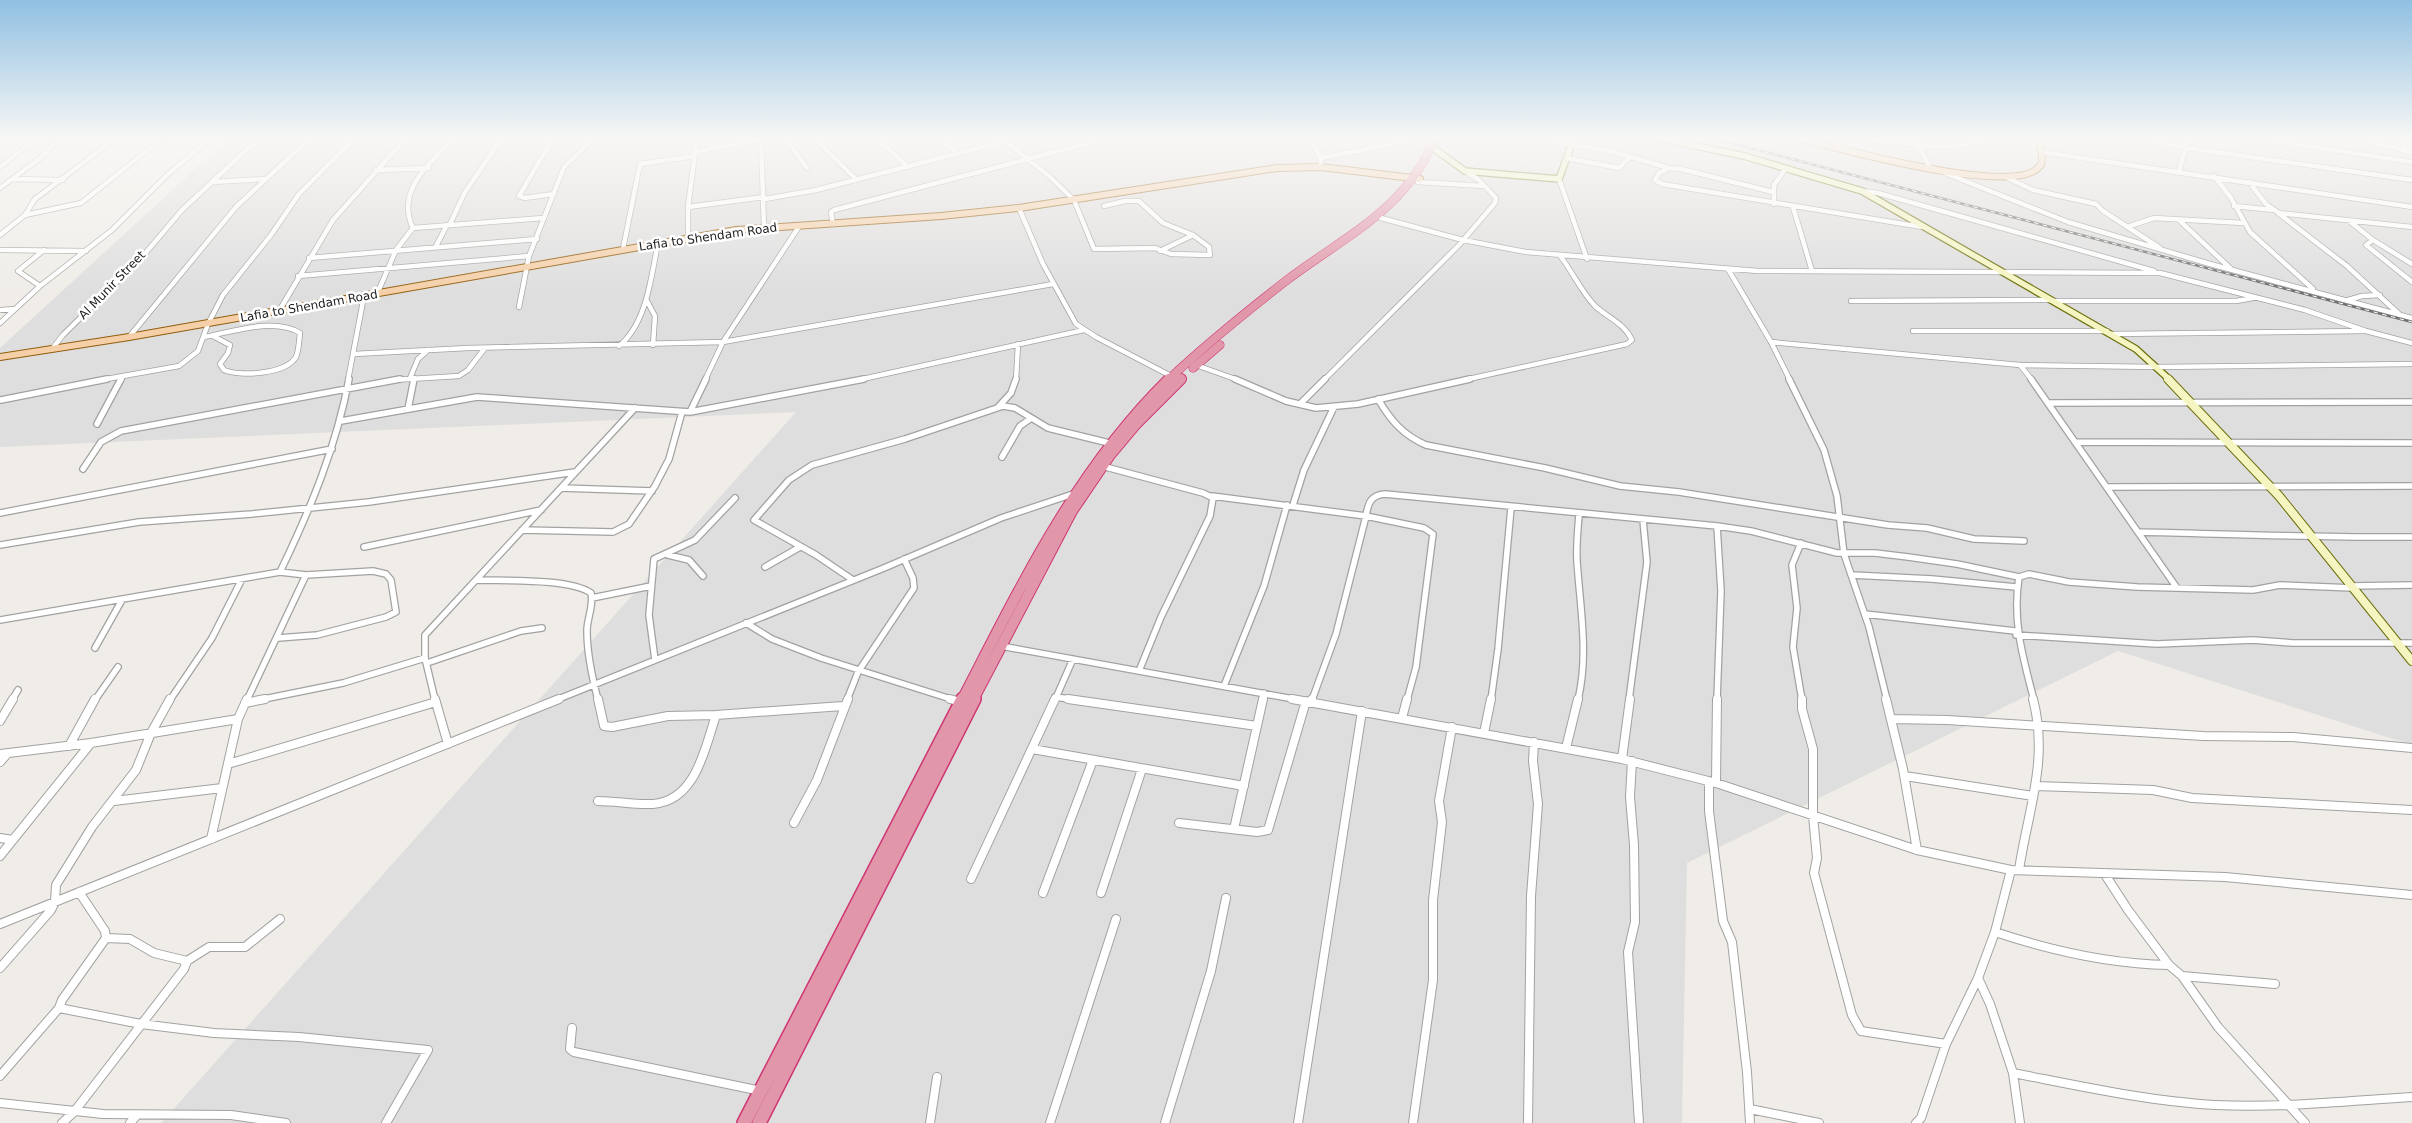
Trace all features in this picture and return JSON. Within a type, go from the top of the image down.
[{"type":"highway","points":[[759,1123],[897,839],[961,702],[1048,536],[1073,494],[1109,443],[1176,378],[1289,280],[1406,190]]},
{"type":"highway","points":[[744,1123],[1072,511],[1102,466],[1176,378],[1196,365],[1301,278],[1381,218],[1403,200],[1410,190]]},
{"type":"main road","name":"Lafia to Shendam Road","points":[[0,357],[208,324],[688,238],[764,227],[833,224],[1019,208],[1131,190]]},
{"type":"street","points":[[0,234],[25,215],[35,199],[48,190]]},
{"type":"street","points":[[25,215],[81,204],[98,190]]},
{"type":"street","points":[[0,323],[40,286],[86,251],[153,190]]},
{"type":"street","name":"Al Munir Street","points":[[52,350],[64,335],[143,256],[151,243],[204,190]]},
{"type":"street","points":[[129,337],[175,279],[255,190]]},
{"type":"street","points":[[1,400],[184,364],[198,351],[208,324],[223,296],[303,190]]},
{"type":"street","points":[[279,311],[298,276],[334,220],[359,190]]},
{"type":"street","points":[[411,190],[405,209],[407,218],[413,228]]},
{"type":"street","points":[[436,246],[466,190]]},
{"type":"street","points":[[522,190],[519,196],[524,198],[554,194]]},
{"type":"street","points":[[519,307],[529,256],[555,190]]},
{"type":"street","points":[[623,249],[635,190]]},
{"type":"street","points":[[688,238],[690,190]]},
{"type":"street","points":[[764,227],[765,190]]},
{"type":"street","points":[[688,207],[813,190]]},
{"type":"street","points":[[833,224],[831,212],[834,210],[910,190]]},
{"type":"street","points":[[1064,190],[1074,200],[1094,249],[1155,248],[1171,254],[1210,255],[1209,247],[1193,235],[1163,223],[1139,202],[1125,201],[1104,206]]},
{"type":"street","points":[[1300,404],[1463,240],[1496,202],[1496,198],[1488,190]]},
{"type":"street","points":[[1563,190],[1587,259]]},
{"type":"street","points":[[1701,190],[1922,227]]},
{"type":"street","points":[[1765,190],[1773,192],[1774,204]]},
{"type":"street","points":[[1987,190],[2026,207],[2084,227],[2412,318]]},
{"type":"street","points":[[2035,190],[2091,202],[2169,252]]},
{"type":"street","points":[[2224,190],[2243,223],[2263,246],[2314,291]]},
{"type":"street","points":[[2255,190],[2266,204],[2380,295],[2400,315]]},
{"type":"street","points":[[2304,190],[2412,207]]},
{"type":"street","points":[[1862,191],[2109,333],[2136,350],[2157,367],[2270,486],[2412,661]]},
{"type":"street","points":[[1862,191],[1878,193],[2094,256],[2144,267],[2158,273],[2258,298],[2412,343]]},
{"type":"street","points":[[2234,206],[2412,227]]},
{"type":"street","points":[[1793,207],[1812,271]]},
{"type":"street","points":[[1019,208],[1053,284],[1071,317],[1084,330],[1176,378]]},
{"type":"street","points":[[377,294],[396,250],[413,228],[543,218]]},
{"type":"street","points":[[1381,218],[1463,240],[1561,257],[1728,269],[2158,273]]},
{"type":"street","points":[[2130,226],[2146,219],[2243,223]]},
{"type":"street","points":[[2346,219],[2373,240],[2412,264]]},
{"type":"street","points":[[2179,220],[2231,269]]},
{"type":"street","points":[[690,412],[723,342],[800,225]]},
{"type":"street","points":[[1160,251],[1193,235]]},
{"type":"street","points":[[309,258],[537,239]]},
{"type":"street","points":[[2373,240],[2366,244],[2412,282]]},
{"type":"street","points":[[618,346],[626,341],[647,301],[658,243]]},
{"type":"street","points":[[0,250],[86,251]]},
{"type":"street","points":[[40,286],[18,271],[44,250]]},
{"type":"street","points":[[298,276],[529,256]]},
{"type":"street","points":[[1196,365],[1300,404],[1316,408],[1378,399],[1627,344],[1632,340],[1624,325],[1601,312],[1581,289],[1561,257]]},
{"type":"street","points":[[1728,269],[1771,342],[1824,450],[1837,496],[1844,554],[1865,614],[1891,718],[1904,776],[1917,850]]},
{"type":"street","points":[[354,354],[485,348],[723,342],[1053,284]]},
{"type":"street","points":[[2348,300],[2362,296],[2380,295]]},
{"type":"street","points":[[280,572],[311,508],[341,421],[364,296]]},
{"type":"street","points":[[1852,301],[2236,301],[2258,298]]},
{"type":"street","points":[[647,301],[655,309],[657,318],[653,345]]},
{"type":"street","points":[[0,310],[15,309]]},
{"type":"street","points":[[2346,324],[2352,332]]},
{"type":"street","points":[[204,337],[277,327],[298,330],[300,333],[297,355],[292,361],[279,367],[238,375],[226,373],[221,368],[220,364],[228,353],[230,345],[213,336]]},
{"type":"street","points":[[341,421],[477,398],[690,412],[810,391],[1084,330]]},
{"type":"street","points":[[1914,331],[2109,333],[2366,331]]},
{"type":"street","points":[[1771,342],[2020,365],[2157,367],[2412,364]]},
{"type":"street","points":[[995,408],[1010,397],[1017,376],[1018,344]]},
{"type":"street","points":[[84,469],[101,442],[121,432],[188,416],[348,388],[412,378],[462,375],[485,348]]},
{"type":"street","points":[[408,409],[412,378],[418,359],[428,350]]},
{"type":"street","points":[[2020,365],[2050,403],[2177,588]]},
{"type":"street","points":[[97,424],[123,376]]},
{"type":"street","points":[[1010,397],[1014,407],[1030,419],[1062,431],[1109,443]]},
{"type":"street","points":[[1378,399],[1390,420],[1401,433],[1408,439],[1426,445],[1545,468],[1620,486],[1679,492],[1727,501],[1739,499],[1740,503],[1817,512],[1840,518],[1927,528],[1974,538],[2024,541]]},
{"type":"street","points":[[2050,403],[2412,402]]},
{"type":"street","points":[[1224,686],[1264,586],[1290,505],[1334,406]]},
{"type":"street","points":[[853,580],[760,525],[754,518],[799,472],[826,460],[905,439],[995,408],[1014,407]]},
{"type":"street","points":[[448,744],[426,661],[423,643],[425,635],[635,408]]},
{"type":"street","points":[[522,530],[589,533],[618,531],[629,524],[652,491],[669,459],[682,412]]},
{"type":"street","points":[[1002,457],[1020,426],[1030,419]]},
{"type":"street","points":[[2076,442],[2231,444],[2412,443]]},
{"type":"street","points":[[0,513],[332,449]]},
{"type":"street","points":[[1102,466],[1212,496],[1366,516],[1424,528],[1433,534],[1416,667],[1402,718]]},
{"type":"street","points":[[0,545],[145,521],[311,508],[419,496],[575,472]]},
{"type":"street","points":[[2106,487],[2412,486]]},
{"type":"street","points":[[561,488],[652,491]]},
{"type":"street","points":[[0,924],[1039,504],[1073,494]]},
{"type":"street","points":[[1179,823],[1263,832],[1269,827],[1308,701],[1331,651],[1370,498],[1377,494],[1717,526],[1751,531],[1844,554],[1875,553],[1908,557],[1957,564],[2018,577],[2029,574],[2069,582],[2253,590],[2280,585],[2352,587],[2412,585]]},
{"type":"street","points":[[1140,671],[1161,618],[1210,516],[1212,496]]},
{"type":"street","points":[[655,660],[649,615],[654,559],[695,540],[735,498]]},
{"type":"street","points":[[1484,733],[1497,672],[1502,590],[1511,508]]},
{"type":"street","points":[[364,547],[541,510]]},
{"type":"street","points":[[1566,748],[1580,695],[1583,668],[1584,641],[1577,558],[1579,514]]},
{"type":"street","points":[[1622,758],[1647,562],[1642,520]]},
{"type":"street","points":[[1717,526],[1721,591],[1717,669],[1718,751],[1709,811],[1723,921],[1732,942],[1750,1123]]},
{"type":"street","points":[[2138,532],[2311,535],[2341,538],[2412,536]]},
{"type":"street","points":[[1801,543],[1792,565],[1797,608],[1794,647],[1802,693],[1802,709],[1810,732],[1812,749],[1812,816],[1816,858],[1814,873],[1833,950],[1858,1028],[1864,1032],[1946,1044]]},
{"type":"street","points":[[765,567],[800,547]]},
{"type":"street","points":[[666,555],[682,555],[693,561],[703,576]]},
{"type":"street","points":[[794,823],[816,780],[843,706],[858,672],[914,588],[913,578],[904,559]]},
{"type":"street","points":[[0,620],[280,572],[306,575],[373,571],[386,574],[391,580],[396,612],[386,617],[317,635],[278,638]]},
{"type":"street","points":[[211,839],[238,719],[244,703],[278,638],[306,575]]},
{"type":"street","points":[[1852,575],[1932,579],[2016,587]]},
{"type":"street","points":[[1916,1123],[1921,1118],[1946,1044],[1978,978],[1995,932],[2015,870],[2036,786],[2039,727],[2016,634],[2014,603],[2018,577]]},
{"type":"street","points":[[0,968],[51,910],[55,902],[56,885],[64,871],[92,827],[114,801],[136,770],[151,734],[181,680],[212,638],[242,579]]},
{"type":"street","points":[[477,580],[568,584],[585,589],[592,598],[587,629],[589,663],[602,724],[605,727],[668,716],[716,715],[843,706]]},
{"type":"street","points":[[592,598],[651,586]]},
{"type":"street","points":[[95,648],[122,600]]},
{"type":"street","points":[[1865,614],[2016,634],[2157,644],[2253,640],[2293,643],[2412,643]]},
{"type":"street","points":[[746,623],[762,634],[858,672],[961,702]]},
{"type":"street","points":[[244,703],[343,683],[426,661],[513,633],[542,628]]},
{"type":"street","points":[[1001,646],[1622,758],[1712,782],[1917,850],[1948,858],[2015,870],[2225,877],[2412,895]]},
{"type":"street","points":[[971,879],[1073,659]]},
{"type":"street","points":[[69,746],[97,696],[118,667]]},
{"type":"street","points":[[0,721],[18,690]]},
{"type":"street","points":[[1234,829],[1264,693]]},
{"type":"street","points":[[1055,697],[1256,726]]},
{"type":"street","points":[[228,764],[436,702]]},
{"type":"street","points":[[1298,1123],[1362,711]]},
{"type":"street","points":[[598,802],[652,804],[678,797],[689,785],[696,771],[716,715]]},
{"type":"street","points":[[1891,718],[2203,736],[2293,737],[2412,748]]},
{"type":"street","points":[[0,762],[4,754],[151,734],[238,719]]},
{"type":"street","points":[[1413,1123],[1433,980],[1433,900],[1442,822],[1439,801],[1452,727]]},
{"type":"street","points":[[0,856],[92,742]]},
{"type":"street","points":[[1528,1123],[1532,896],[1538,804],[1533,761],[1534,742]]},
{"type":"street","points":[[1032,749],[1244,786]]},
{"type":"street","points":[[1042,893],[1093,760]]},
{"type":"street","points":[[1632,761],[1630,797],[1634,845],[1635,922],[1628,952],[1638,1123]]},
{"type":"street","points":[[1101,893],[1142,768]]},
{"type":"street","points":[[1904,776],[2034,796]]},
{"type":"street","points":[[2036,786],[2153,790],[2192,798],[2412,810]]},
{"type":"street","points":[[114,801],[222,788]]},
{"type":"street","points":[[0,838],[13,840]]},
{"type":"street","points":[[2104,873],[2169,965],[2182,976],[2218,1027],[2305,1123]]},
{"type":"street","points":[[0,1076],[59,1008],[62,1000],[106,938],[105,931],[80,892]]},
{"type":"street","points":[[1165,1123],[1211,971],[1226,898]]},
{"type":"street","points":[[62,1123],[74,1112],[184,969],[187,961],[209,947],[245,947],[280,918]]},
{"type":"street","points":[[1050,1123],[1116,919]]},
{"type":"street","points":[[1995,932],[2028,944],[2094,959],[2133,964],[2169,965]]},
{"type":"street","points":[[106,938],[130,939],[154,953],[187,961]]},
{"type":"street","points":[[2182,976],[2274,984]]},
{"type":"street","points":[[1978,978],[1990,1004],[2013,1073],[2020,1123]]},
{"type":"street","points":[[59,1008],[141,1024],[214,1033],[299,1037],[428,1050],[386,1123]]},
{"type":"street","points":[[572,1028],[570,1049],[574,1052],[760,1091]]},
{"type":"street","points":[[2013,1073],[2119,1092],[2215,1104],[2289,1104],[2412,1097]]},
{"type":"street","points":[[930,1123],[938,1077]]},
{"type":"street","points":[[0,1102],[74,1112],[224,1120],[269,1119],[286,1123]]},
{"type":"street","points":[[1750,1109],[1819,1123]]},
{"type":"street","points":[[130,1123],[136,1115]]},
{"type":"shaded area","points":[[172,190],[2412,190],[2412,745],[2118,651],[1687,863],[1682,1123],[161,1123],[796,412],[0,447],[0,348]]},
{"type":"railway","points":[[1911,190],[2412,322]]}]
